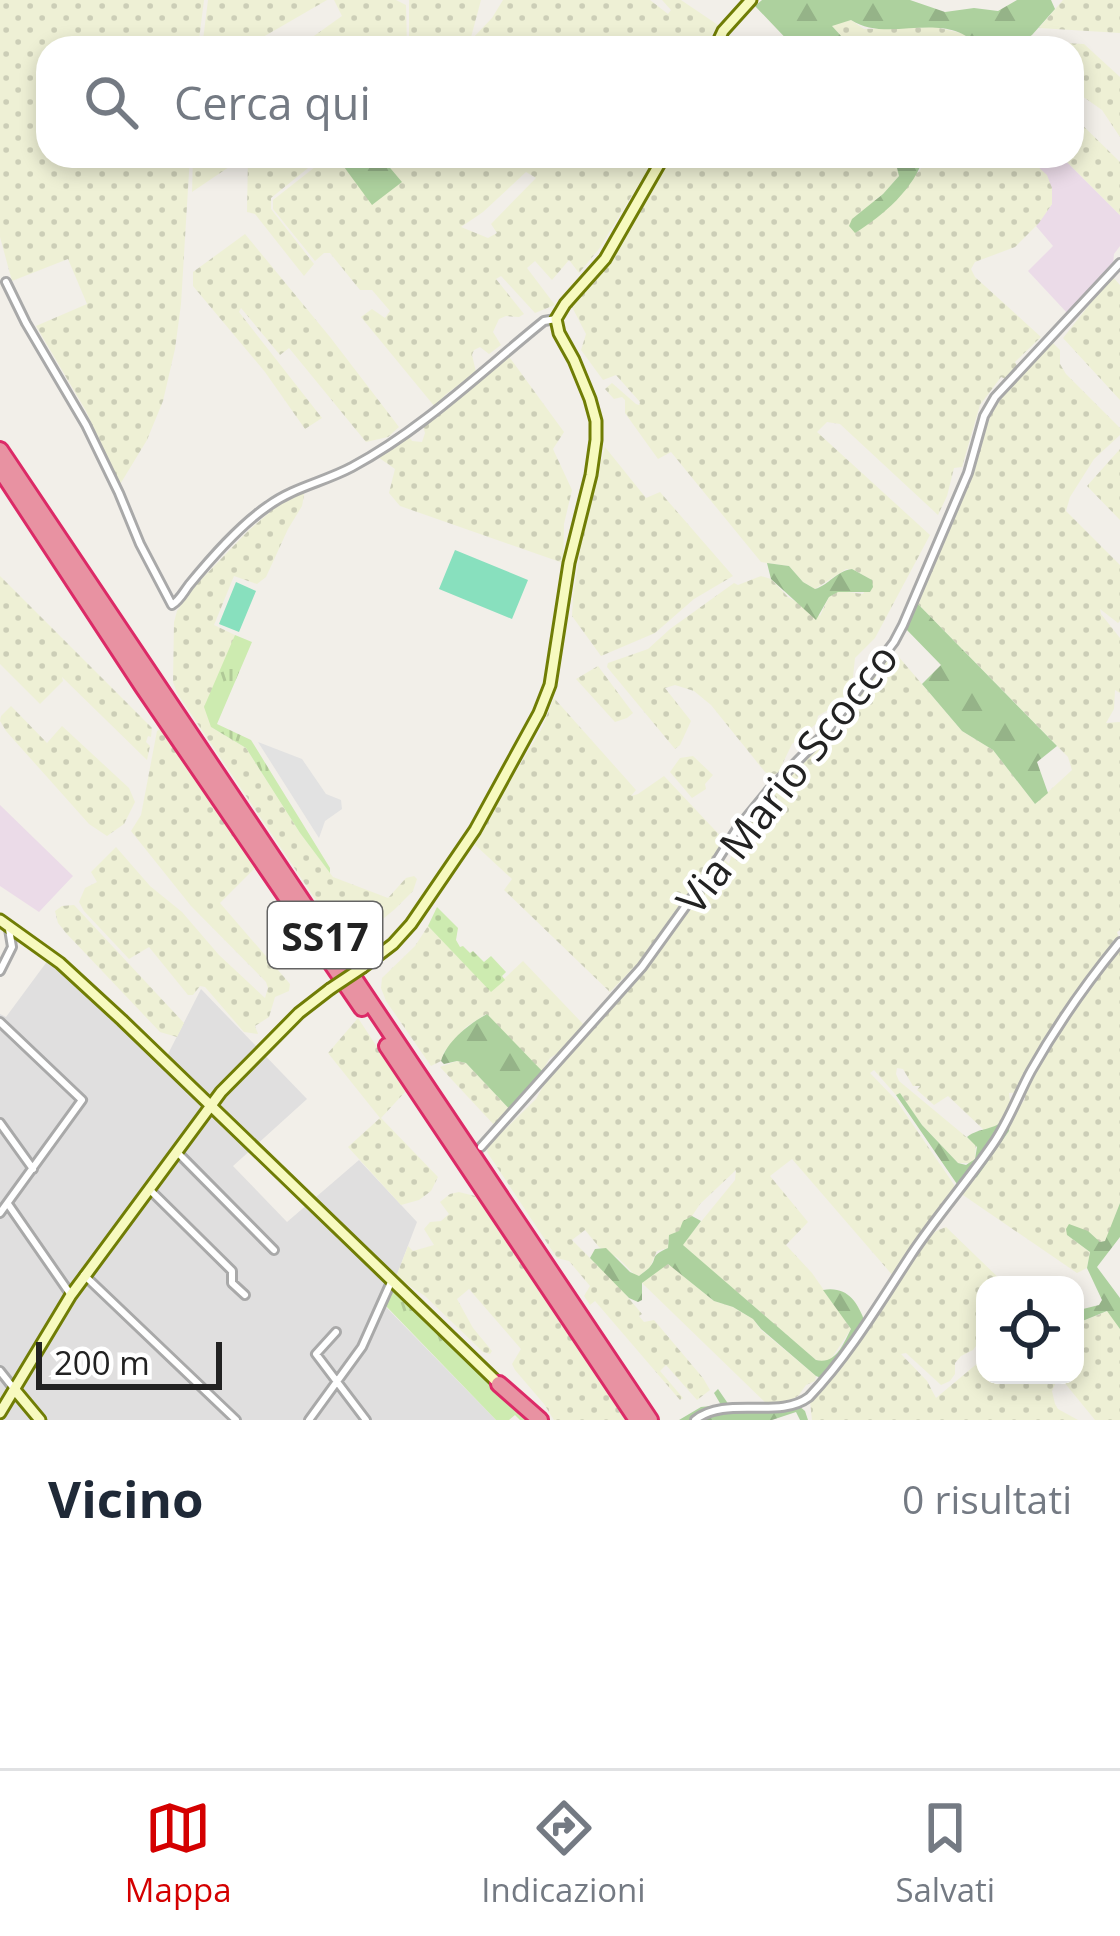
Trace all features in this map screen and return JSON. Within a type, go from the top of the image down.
[{"type":"highway","name":"SS17","points":[[0,450],[650,1420]]},
{"type":"highway","name":"SS17","points":[[0,469],[637,1420]]},
{"type":"highway","points":[[499,1384],[530,1420]]},
{"type":"highway","points":[[499,1384],[540,1420]]},
{"type":"street","points":[[721,36],[751,0]]},
{"type":"street","points":[[0,1413],[71,1294],[221,1092],[299,1013],[393,944],[411,924],[475,830],[539,713],[550,685],[569,563],[596,440],[590,399],[556,319],[605,259],[657,168]]},
{"type":"street","name":"Via Mario Scocco","points":[[482,1147],[641,967],[737,829],[827,731],[879,663],[914,601],[995,397],[1120,263]]},
{"type":"street","points":[[6,282],[86,425],[172,605],[269,505],[385,447],[544,321],[556,319]]},
{"type":"street","points":[[0,971],[12,947],[4,923]]},
{"type":"street","points":[[4,923],[60,963],[499,1384]]},
{"type":"street","points":[[695,1420],[704,1413],[721,1411],[782,1410],[808,1398],[848,1350],[994,1143],[1032,1069],[1120,942]]},
{"type":"street","points":[[0,1022],[82,1100],[0,1213]]},
{"type":"street","points":[[194,1090],[221,1092]]},
{"type":"street","points":[[221,1092],[226,1122]]},
{"type":"street","points":[[0,1123],[33,1169]]},
{"type":"street","points":[[177,1152],[274,1250]]},
{"type":"street","points":[[149,1189],[232,1271],[232,1283],[245,1295]]},
{"type":"street","points":[[8,1202],[71,1294]]},
{"type":"street","points":[[85,1276],[236,1420]]},
{"type":"street","points":[[309,1420],[368,1337],[392,1280]]},
{"type":"street","points":[[336,1332],[316,1354],[366,1420]]},
{"type":"street","points":[[0,1371],[40,1420]]},
{"type":"shaded area","points":[[1038,168],[1073,168],[1120,215],[1120,246],[1113,265],[1069,315],[1028,271],[1053,246],[1036,226],[1052,204]]},
{"type":"shaded area","points":[[258,742],[302,759],[326,794],[341,800],[342,809],[325,821],[319,838]]},
{"type":"shaded area","points":[[0,805],[73,876],[39,912],[0,886]]},
{"type":"shaded area","points":[[54,952],[167,1056],[201,989],[307,1099],[233,1166],[287,1222],[359,1160],[417,1222],[385,1306],[496,1420],[0,1420],[0,1014],[6,1017]]},
{"type":"green space","points":[[0,0],[204,0],[200,36],[36,36],[36,168],[189,168],[175,349],[163,401],[147,440],[119,486],[86,411],[36,326],[87,304],[68,259],[12,281],[0,237]]},
{"type":"green space","points":[[208,0],[327,0],[265,36],[204,36]]},
{"type":"green space","points":[[334,0],[396,0],[406,5],[407,36],[314,36],[342,16]]},
{"type":"green space","points":[[409,0],[481,0],[471,36],[409,36]]},
{"type":"green space","points":[[503,0],[650,0],[668,14],[671,10],[662,0],[681,0],[718,25],[710,36],[475,36]]},
{"type":"green space","points":[[762,0],[910,0],[945,12],[998,11],[1017,0],[1051,0],[1055,9],[1030,36],[882,29],[851,20],[832,26],[841,36],[784,36],[755,6]]},
{"type":"green space","points":[[1063,0],[1120,0],[1120,33],[1039,28]]},
{"type":"green space","points":[[851,20],[864,29],[935,27],[970,36],[841,36],[831,25]]},
{"type":"green space","points":[[1084,44],[1120,77],[1120,137],[1102,110],[1084,97]]},
{"type":"green space","points":[[1084,127],[1120,162],[1120,215],[1073,168],[1084,168]]},
{"type":"green space","points":[[193,168],[228,168],[192,192]]},
{"type":"green space","points":[[248,168],[308,168],[271,198],[271,209],[314,264],[304,276],[255,214],[247,212]]},
{"type":"green space","points":[[314,168],[345,168],[373,204],[401,182],[390,168],[649,168],[579,273],[569,260],[552,280],[535,261],[527,268],[555,305],[535,313],[501,276],[496,279],[524,314],[499,319],[493,332],[501,345],[489,354],[480,347],[474,350],[476,372],[435,407],[361,317],[372,309],[385,318],[390,311],[372,290],[360,290],[330,253],[315,261],[273,209],[273,200]],"holes":[[[526,172],[536,178],[491,224],[497,233],[488,238],[461,227]]]},
{"type":"green space","points":[[345,168],[390,168],[402,182],[372,205]]},
{"type":"green space","points":[[664,168],[897,168],[899,176],[862,208],[920,171],[921,168],[1039,168],[1052,188],[1052,204],[1015,247],[975,262],[971,269],[1041,337],[980,405],[962,467],[954,468],[938,515],[840,424],[827,422],[817,432],[930,535],[875,638],[855,658],[852,687],[792,744],[778,773],[772,775],[711,705],[694,691],[675,685],[665,688],[691,721],[675,749],[608,663],[648,649],[734,583],[761,576],[771,579],[788,597],[820,616],[829,597],[839,591],[863,594],[872,580],[846,569],[815,589],[789,566],[761,562],[671,452],[658,459],[625,413],[625,400],[614,399],[605,389],[612,383],[639,405],[616,375],[603,380],[581,350],[586,334],[572,307],[626,236]]},
{"type":"green space","points":[[897,168],[920,168],[897,200],[855,233],[849,226],[852,219],[899,176]]},
{"type":"green space","points":[[245,234],[399,427],[388,437],[366,442],[289,348],[280,355],[241,308],[239,312],[322,418],[305,429],[265,372],[193,286],[193,272]]},
{"type":"green space","points":[[1112,276],[1120,285],[1120,400],[1063,338]]},
{"type":"green space","points":[[1051,341],[1060,350],[1066,374],[1120,428],[1120,435],[1094,459],[1066,511],[1120,565],[1120,621],[1100,609],[1120,638],[1120,693],[1115,690],[1114,709],[1106,723],[1120,722],[1120,941],[1071,1002],[1020,1092],[1009,1093],[1011,1109],[999,1125],[984,1130],[948,1096],[934,1105],[897,1068],[899,1081],[976,1145],[971,1163],[958,1163],[900,1094],[874,1070],[870,1073],[896,1100],[957,1189],[894,1277],[792,1159],[770,1176],[808,1222],[786,1245],[851,1329],[826,1362],[816,1360],[682,1245],[735,1180],[736,1170],[684,1221],[679,1232],[669,1235],[668,1248],[657,1251],[650,1267],[639,1276],[599,1247],[585,1230],[572,1240],[620,1288],[644,1322],[654,1320],[710,1390],[697,1400],[666,1365],[660,1371],[683,1398],[680,1400],[595,1301],[590,1305],[584,1296],[590,1286],[569,1261],[557,1258],[487,1152],[488,1146],[536,1099],[546,1081],[645,969],[722,858],[729,864],[738,833],[850,707],[892,649],[962,731],[993,750],[1035,804],[1072,770],[1068,757],[916,602],[973,470],[994,400]]},
{"type":"green space","points":[[507,354],[564,432],[553,449],[572,490],[564,524],[563,563],[400,506],[389,493],[395,469],[375,455],[407,434],[412,441],[422,442],[422,423]]},
{"type":"green space","points":[[605,447],[646,498],[660,492],[733,576],[694,599],[655,633],[601,656],[572,616],[583,532]]},
{"type":"green space","points":[[1120,449],[1120,520],[1087,486]]},
{"type":"green space","points":[[302,489],[302,506],[266,577],[257,584],[234,576],[214,625],[235,635],[211,727],[246,748],[333,877],[388,898],[406,878],[417,879],[413,891],[395,909],[348,948],[173,682],[177,611],[248,531]]},
{"type":"green space","points":[[455,550],[528,580],[512,619],[439,589]]},
{"type":"green space","points":[[767,563],[789,566],[815,589],[852,569],[872,580],[873,587],[870,592],[838,592],[829,597],[816,620],[771,579]]},
{"type":"green space","points":[[0,576],[152,728],[146,742],[150,746],[147,760],[62,677],[40,704],[0,664]]},
{"type":"green space","points":[[236,582],[256,591],[239,632],[219,624]]},
{"type":"green space","points":[[916,602],[1057,746],[1037,762],[1048,793],[1035,804],[993,750],[962,731],[922,684],[941,665],[905,628]]},
{"type":"green space","points":[[235,635],[252,642],[217,724],[251,740],[330,873],[246,748],[211,727],[204,707]]},
{"type":"green space","points":[[598,666],[633,713],[627,718],[615,722],[576,679]]},
{"type":"green space","points":[[554,698],[636,790],[631,796],[664,776],[727,843],[706,878],[702,873],[698,876],[660,938],[610,992],[504,890],[512,879],[473,843],[541,730]]},
{"type":"green space","points":[[11,706],[47,743],[62,726],[129,788],[135,802],[124,824],[107,836],[89,824],[6,731],[1,716]]},
{"type":"green space","points":[[162,728],[256,867],[220,903],[290,984],[289,991],[275,997],[269,1017],[255,1026],[258,1034],[244,1032],[205,987],[188,995],[149,947],[129,959],[79,902],[85,888],[97,882],[91,872],[116,847],[265,998],[266,982],[191,906],[131,831],[141,815],[157,731]]},
{"type":"green space","points":[[693,756],[713,775],[706,789],[692,798],[670,772],[680,758]]},
{"type":"green space","points":[[74,905],[184,1023],[177,1037],[160,1032],[58,923],[55,911]]},
{"type":"green space","points":[[437,907],[458,928],[460,947],[484,962],[491,956],[506,972],[505,980],[491,992],[428,926]]},
{"type":"green space","points":[[428,926],[491,991],[523,961],[583,1024],[542,1071],[486,1014],[466,1027],[441,1061],[431,1066],[381,988],[382,978]]},
{"type":"green space","points":[[1120,949],[1120,1203],[1106,1241],[1067,1235],[1090,1252],[1087,1268],[1077,1273],[960,1193],[1009,1131],[1010,1120],[1025,1099],[1023,1093],[1068,1018]]},
{"type":"green space","points":[[487,1014],[545,1074],[512,1112],[466,1063],[441,1061],[460,1034]]},
{"type":"green space","points":[[358,1018],[406,1091],[381,1118],[438,1177],[419,1200],[401,1205],[348,1147],[380,1118],[328,1053]]},
{"type":"green space","points":[[466,1063],[512,1112],[496,1127],[440,1067]]},
{"type":"green space","points":[[900,1093],[958,1163],[966,1165],[975,1159],[977,1147],[967,1137],[1004,1120],[1010,1120],[1009,1131],[977,1177],[959,1187],[896,1095]]},
{"type":"green space","points":[[459,1192],[475,1196],[625,1420],[554,1420],[512,1364],[521,1349],[469,1289],[457,1299],[490,1354],[425,1296],[396,1277],[408,1246],[413,1251],[434,1245],[424,1229],[449,1214],[440,1202]]},
{"type":"green space","points":[[1120,1203],[1120,1237],[1097,1267],[1120,1298],[1120,1329],[1107,1311],[1084,1320],[1084,1309],[1102,1300],[1087,1268],[1090,1252],[1067,1235],[1066,1229],[1069,1224],[1105,1241]]},
{"type":"green space","points":[[692,1216],[701,1221],[683,1245],[816,1360],[834,1356],[851,1329],[823,1290],[839,1290],[855,1302],[865,1322],[823,1379],[753,1319],[714,1301],[668,1264],[642,1283],[638,1302],[590,1258],[595,1249],[606,1248],[639,1276],[668,1248],[669,1235]]},
{"type":"green space","points":[[946,1227],[997,1276],[976,1276],[976,1346],[955,1363],[950,1381],[941,1385],[906,1353],[901,1354],[936,1398],[976,1365],[976,1384],[1055,1384],[1052,1391],[1058,1409],[1078,1420],[812,1420],[810,1401],[847,1356],[916,1251]]},
{"type":"green space","points":[[667,1263],[714,1301],[753,1319],[816,1376],[815,1381],[786,1404],[771,1408],[642,1283]]},
{"type":"green space","points":[[392,1292],[399,1292],[528,1420],[515,1415],[496,1420],[385,1305]]},
{"type":"green space","points":[[1108,1311],[1120,1329],[1120,1420],[1095,1420],[1066,1384],[1084,1384],[1084,1320]]},
{"type":"green space","points":[[718,1389],[729,1405],[756,1403],[771,1408],[792,1400],[808,1420],[800,1420],[796,1412],[772,1420],[679,1420],[701,1407],[721,1405],[714,1393]]}]
